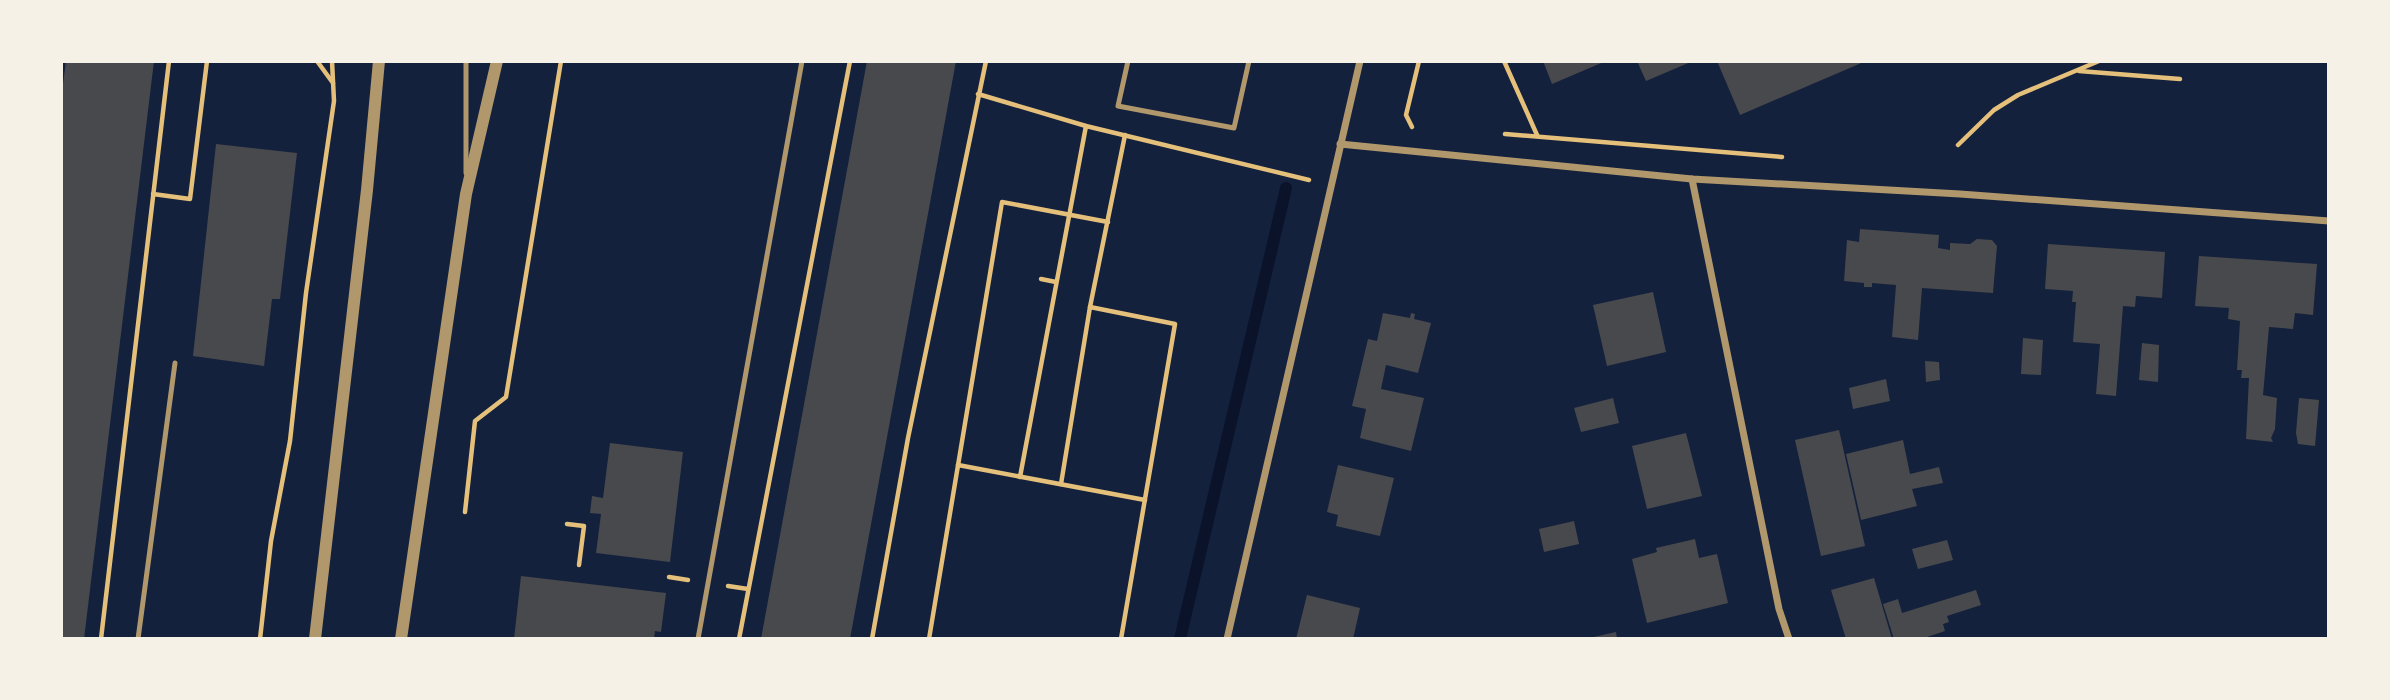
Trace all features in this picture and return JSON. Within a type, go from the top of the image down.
[{"type":"street","points":[[314,639],[367,190],[379,61]]},
{"type":"street","points":[[401,639],[466,194],[497,61]]},
{"type":"street","points":[[1227,639],[1360,61]]},
{"type":"street","points":[[1340,144],[1692,179],[1974,195],[2329,221]]},
{"type":"street","points":[[1692,179],[1779,609],[1789,639]]},
{"type":"lane","points":[[466,61],[466,194]]},
{"type":"lane","points":[[698,639],[802,61]]},
{"type":"lane","points":[[1128,61],[1118,106],[1234,128],[1250,61]]},
{"type":"lane","points":[[138,639],[175,363]]},
{"type":"path","points":[[101,639],[169,61]]},
{"type":"path","points":[[153,194],[190,199],[207,61]]},
{"type":"path","points":[[317,61],[333,83]]},
{"type":"path","points":[[260,639],[271,541],[290,441],[306,293],[334,101],[332,61]]},
{"type":"path","points":[[465,512],[475,421],[506,397],[561,61]]},
{"type":"path","points":[[739,639],[850,61]]},
{"type":"path","points":[[872,639],[908,438],[986,61]]},
{"type":"path","points":[[1419,61],[1406,116],[1411,127],[1419,129]]},
{"type":"path","points":[[1504,61],[1537,135]]},
{"type":"path","points":[[1958,145],[1994,110],[2018,95],[2098,61]]},
{"type":"path","points":[[2078,71],[2180,79]]},
{"type":"path","points":[[978,94],[1086,126],[1330,185]]},
{"type":"path","points":[[1020,477],[1086,126]]},
{"type":"path","points":[[1497,133],[1795,158]]},
{"type":"path","points":[[1060,484],[1090,307],[1125,135]]},
{"type":"path","points":[[929,639],[1002,202],[1108,222]]},
{"type":"path","points":[[1041,279],[1056,282]]},
{"type":"path","points":[[1090,307],[1175,324],[1121,639]]},
{"type":"path","points":[[958,465],[1145,500]]},
{"type":"path","points":[[567,524],[584,526],[579,565]]},
{"type":"building","points":[[66,61],[154,61],[84,639],[61,639],[61,100]]},
{"type":"building","points":[[867,61],[956,61],[850,639],[761,639]]},
{"type":"building","points":[[1543,61],[1606,61],[1552,84]]},
{"type":"building","points":[[1637,61],[1693,61],[1646,81]]},
{"type":"building","points":[[1717,61],[1866,61],[1740,115]]},
{"type":"building","points":[[216,144],[297,153],[280,299],[272,299],[264,366],[193,356]]},
{"type":"building","points":[[1860,229],[1939,235],[1938,248],[1950,250],[1950,243],[1970,244],[1977,239],[1992,240],[1997,246],[1993,293],[1922,288],[1918,340],[1892,337],[1896,285],[1872,283],[1872,287],[1864,287],[1864,283],[1844,281],[1847,240],[1859,242]]},
{"type":"building","points":[[2048,244],[2165,252],[2162,298],[2136,296],[2135,307],[2123,306],[2116,396],[2096,394],[2100,344],[2073,342],[2076,302],[2072,302],[2073,291],[2045,289]]},
{"type":"building","points":[[2199,256],[2317,264],[2313,315],[2295,313],[2293,329],[2269,327],[2263,395],[2277,398],[2275,429],[2271,438],[2273,442],[2246,439],[2249,378],[2241,378],[2242,370],[2237,370],[2240,321],[2228,319],[2229,308],[2195,306]]},
{"type":"building","points":[[1653,292],[1666,352],[1607,366],[1593,305]]},
{"type":"building","points":[[1383,313],[1410,318],[1411,313],[1415,314],[1414,319],[1431,323],[1418,373],[1386,365],[1381,389],[1424,398],[1411,451],[1360,438],[1366,409],[1352,406],[1368,339],[1377,341]]},
{"type":"building","points":[[2023,338],[2043,340],[2041,375],[2021,374]]},
{"type":"building","points":[[2142,343],[2159,345],[2158,382],[2139,380]]},
{"type":"building","points":[[1925,361],[1939,362],[1940,380],[1926,382]]},
{"type":"building","points":[[1886,379],[1890,401],[1853,409],[1849,388]]},
{"type":"building","points":[[1613,398],[1619,423],[1581,432],[1574,408]]},
{"type":"building","points":[[2299,398],[2319,400],[2315,446],[2298,444],[2296,433]]},
{"type":"building","points":[[1839,430],[1865,546],[1821,556],[1795,440]]},
{"type":"building","points":[[1686,433],[1702,496],[1647,509],[1632,446]]},
{"type":"building","points":[[1903,440],[1910,474],[1939,467],[1943,483],[1912,489],[1917,506],[1861,520],[1846,454]]},
{"type":"building","points":[[610,443],[683,452],[670,562],[596,553],[601,514],[590,513],[592,496],[603,498]]},
{"type":"building","points":[[1338,465],[1394,478],[1380,536],[1336,526],[1338,515],[1327,512]]},
{"type":"building","points":[[1574,521],[1579,544],[1544,552],[1539,529]]},
{"type":"building","points":[[1695,539],[1699,558],[1717,554],[1728,603],[1647,623],[1632,559],[1657,552],[1656,548]]},
{"type":"building","points":[[1947,540],[1953,560],[1918,569],[1912,549]]},
{"type":"building","points":[[521,576],[666,593],[661,632],[655,631],[654,639],[514,639]]},
{"type":"building","points":[[1874,578],[1892,639],[1846,639],[1831,590]]},
{"type":"building","points":[[1976,590],[1981,605],[1947,616],[1949,622],[1943,624],[1945,631],[1921,639],[1894,639],[1883,604],[1898,599],[1902,613]]},
{"type":"building","points":[[1307,595],[1360,608],[1353,639],[1296,639]]},
{"type":"building","points":[[1616,632],[1617,639],[1589,639],[1589,638]]},
{"type":"waterway","points":[[1180,639],[1286,188]]}]
